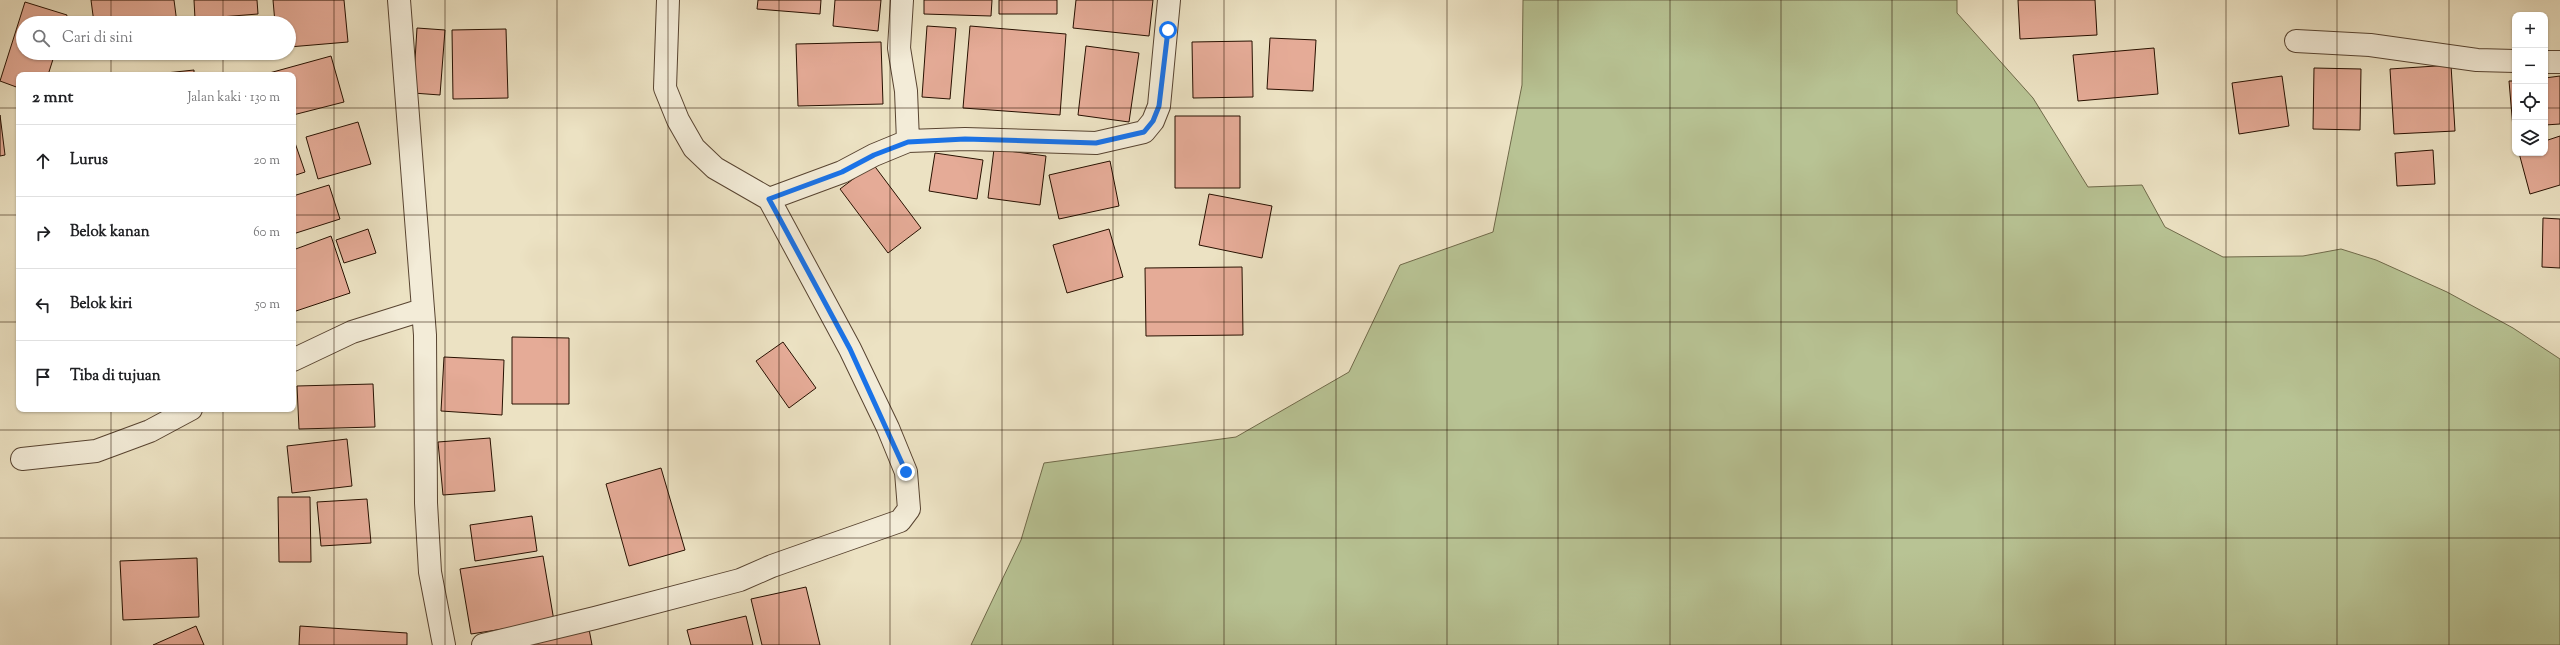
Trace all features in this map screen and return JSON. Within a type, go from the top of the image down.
[{"type":"street","points":[[399,0],[425,335],[426,503],[430,572],[444,645]]},
{"type":"street","points":[[483,645],[595,618],[740,580],[900,521],[909,508],[906,472],[888,428],[850,349],[769,199],[715,168],[694,148],[678,120],[665,88],[668,0]]},
{"type":"street","points":[[902,0],[899,48],[906,91],[908,142]]},
{"type":"street","points":[[769,199],[842,172],[874,155],[908,142],[965,139],[1096,143],[1144,132],[1153,121],[1159,106],[1169,0]]},
{"type":"street","points":[[2296,41],[2370,46],[2477,60],[2512,61]]},
{"type":"street","points":[[2548,62],[2560,62]]},
{"type":"street","points":[[296,359],[352,332],[422,310]]},
{"type":"street","points":[[22,459],[96,451],[150,431],[185,412]]},
{"type":"green space","points":[[1523,0],[1957,0],[1957,13],[2033,98],[2088,187],[2142,185],[2165,227],[2223,257],[2303,256],[2341,249],[2376,260],[2447,292],[2513,328],[2560,359],[2560,645],[971,645],[1021,540],[1044,463],[1236,437],[1349,372],[1400,265],[1493,232],[1522,85]]},
{"type":"building","points":[[91,0],[174,0],[176,16],[93,16]]},
{"type":"building","points":[[194,0],[257,0],[258,14],[233,16],[195,16]]},
{"type":"building","points":[[273,0],[344,0],[348,42],[296,46],[296,16],[274,16]]},
{"type":"building","points":[[758,0],[821,0],[820,14],[757,9]]},
{"type":"building","points":[[835,0],[881,0],[878,31],[833,26]]},
{"type":"building","points":[[924,0],[992,0],[991,16],[924,14]]},
{"type":"building","points":[[999,0],[1057,0],[1057,14],[999,14]]},
{"type":"building","points":[[1076,0],[1153,0],[1149,36],[1073,28]]},
{"type":"building","points":[[2018,0],[2095,0],[2097,35],[2020,39]]},
{"type":"building","points":[[25,2],[67,15],[67,16],[21,16]]},
{"type":"building","points":[[927,26],[956,28],[950,99],[922,97]]},
{"type":"building","points":[[970,26],[1066,34],[1060,115],[963,108]]},
{"type":"building","points":[[417,28],[445,30],[440,95],[413,93]]},
{"type":"building","points":[[506,29],[508,98],[453,99],[452,30]]},
{"type":"building","points":[[16,30],[16,60],[53,60],[49,72],[16,72],[16,87],[0,81]]},
{"type":"building","points":[[1270,38],[1316,40],[1313,91],[1267,89]]},
{"type":"building","points":[[1252,41],[1253,97],[1193,98],[1192,42]]},
{"type":"building","points":[[881,42],[883,104],[798,106],[796,44]]},
{"type":"building","points":[[1086,46],[1139,53],[1129,122],[1078,115]]},
{"type":"building","points":[[2154,48],[2158,94],[2078,101],[2073,55]]},
{"type":"building","points":[[331,56],[344,102],[296,114],[296,72],[273,72]]},
{"type":"building","points":[[2451,65],[2455,131],[2394,134],[2390,69]]},
{"type":"building","points":[[2314,68],[2361,69],[2360,130],[2313,129]]},
{"type":"building","points":[[194,70],[194,72],[175,72]]},
{"type":"building","points":[[2282,76],[2289,126],[2239,134],[2232,83]]},
{"type":"building","points":[[2560,76],[2560,124],[2548,125],[2548,78]]},
{"type":"building","points":[[2509,81],[2512,81],[2512,116]]},
{"type":"building","points":[[0,115],[5,155],[0,156]]},
{"type":"building","points":[[1175,116],[1240,116],[1240,188],[1175,188]]},
{"type":"building","points":[[358,122],[371,164],[318,179],[306,137]]},
{"type":"building","points":[[2560,136],[2560,185],[2530,194],[2520,156],[2548,156],[2548,140]]},
{"type":"building","points":[[296,146],[305,172],[296,175]]},
{"type":"building","points":[[994,149],[1046,156],[1040,205],[988,198]]},
{"type":"building","points":[[2433,150],[2435,184],[2397,186],[2395,153]]},
{"type":"building","points":[[935,153],[983,160],[977,199],[929,191]]},
{"type":"building","points":[[1110,161],[1119,206],[1059,219],[1049,175]]},
{"type":"building","points":[[873,164],[921,228],[888,253],[840,189]]},
{"type":"building","points":[[329,185],[340,219],[296,233],[296,195]]},
{"type":"building","points":[[1209,194],[1272,206],[1262,258],[1199,245]]},
{"type":"building","points":[[2543,218],[2560,219],[2560,268],[2542,267]]},
{"type":"building","points":[[368,229],[376,253],[344,263],[336,240]]},
{"type":"building","points":[[1109,229],[1123,277],[1067,293],[1053,245]]},
{"type":"building","points":[[331,236],[350,293],[296,311],[296,249]]},
{"type":"building","points":[[1242,267],[1243,335],[1146,336],[1145,268]]},
{"type":"building","points":[[512,337],[569,338],[569,404],[512,404]]},
{"type":"building","points":[[783,342],[816,388],[789,408],[756,361]]},
{"type":"building","points":[[444,357],[504,360],[502,415],[441,411]]},
{"type":"building","points":[[373,384],[375,427],[299,429],[297,386]]},
{"type":"building","points":[[490,438],[495,491],[443,495],[438,442]]},
{"type":"building","points":[[347,439],[352,486],[292,493],[287,446]]},
{"type":"building","points":[[661,468],[685,550],[629,566],[606,484]]},
{"type":"building","points":[[278,497],[310,497],[311,562],[279,562]]},
{"type":"building","points":[[367,499],[371,543],[321,546],[317,502]]},
{"type":"building","points":[[532,516],[537,551],[475,561],[470,525]]},
{"type":"building","points":[[543,556],[554,621],[471,634],[460,569]]},
{"type":"building","points":[[197,558],[199,617],[123,620],[120,561]]},
{"type":"building","points":[[806,587],[820,645],[762,645],[751,599]]},
{"type":"building","points":[[746,616],[753,645],[691,645],[687,630]]},
{"type":"building","points":[[196,626],[204,645],[153,645]]},
{"type":"building","points":[[300,626],[407,633],[407,645],[299,645]]},
{"type":"building","points":[[589,629],[592,645],[521,645]]},
{"type":"route","points":[[906,472],[888,428],[850,349],[769,199],[842,172],[874,155],[908,142],[942,139],[965,139],[1096,143],[1144,132],[1153,121],[1159,106],[1168,30]]}]
